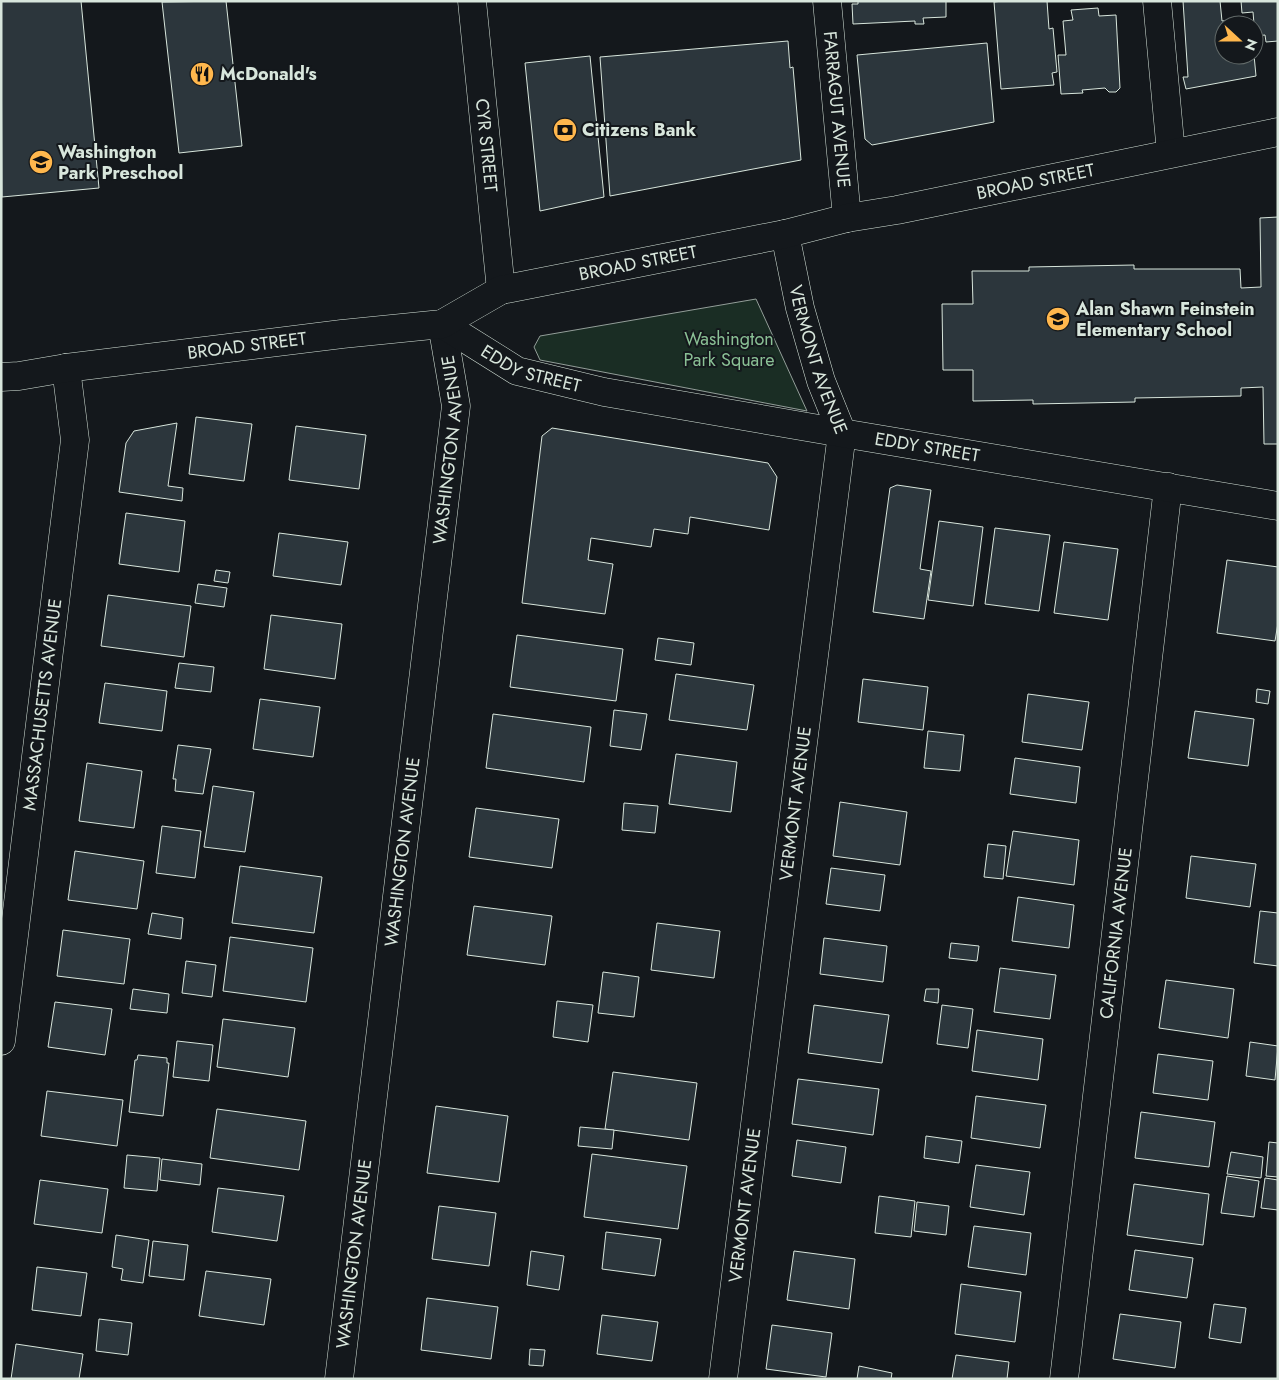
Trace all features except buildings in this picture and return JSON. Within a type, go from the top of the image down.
[{"type":"street","name":"CYR STREET","points":[[472,1],[501,290]]},
{"type":"street","name":"FARRAGUT AVENUE","points":[[828,1],[847,218]]},
{"type":"street","points":[[1157,1],[1170,154]]},
{"type":"street","name":"BROAD STREET","points":[[1,377],[342,334],[442,324],[501,290],[785,234],[847,218],[897,210],[1278,132]]},
{"type":"street","name":"VERMONT AVENUE","points":[[723,1379],[842,433],[821,381],[800,308],[785,234]]},
{"type":"street","name":"EDDY STREET","points":[[442,324],[518,371],[604,392],[1278,506]]},
{"type":"street","name":"WASHINGTON AVENUE","points":[[339,1379],[456,406],[442,324]]},
{"type":"street","name":"MASSACHUSETTS AVENUE","points":[[1,1041],[74,440],[66,368]]},
{"type":"street","name":"CALIFORNIA AVENUE","points":[[1064,1379],[1168,487]]},
{"type":"green space","name":"Washington Park Square","points":[[756,299],[807,411],[540,360],[534,347],[540,336]]},
{"type":"place","name":"McDonald's","points":[[202,74]]},
{"type":"place","name":"Citizens Bank","points":[[565,130]]},
{"type":"place","name":"Washington Park Preschool","points":[[41,162]]},
{"type":"place","name":"Alan Shawn Feinstein Elementary School","points":[[1058,319]]}]
